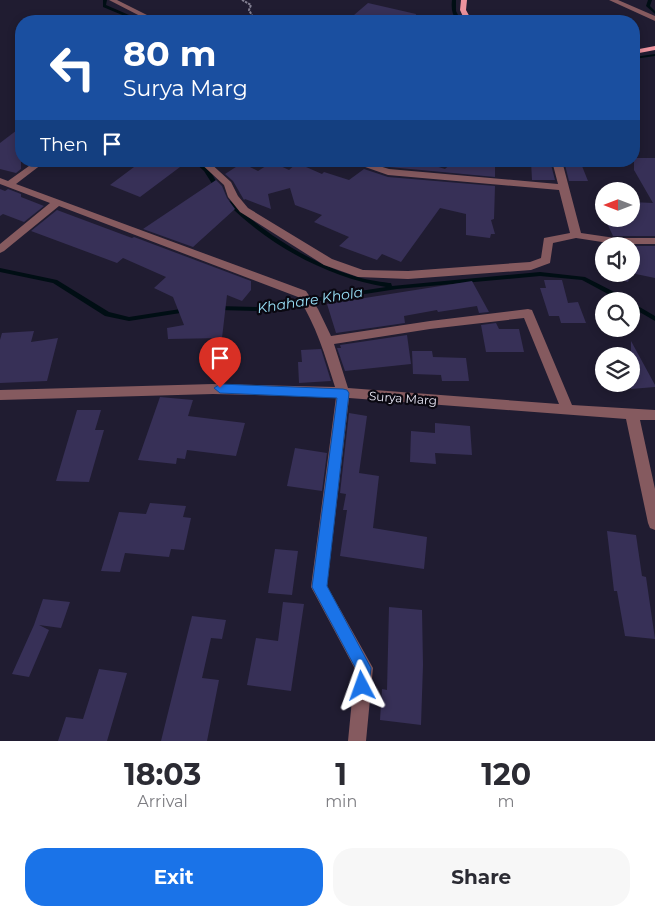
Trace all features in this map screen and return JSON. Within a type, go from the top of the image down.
[{"type":"main road","points":[[464,0],[463,10],[466,15]]},
{"type":"main road","points":[[640,51],[655,48]]},
{"type":"street","points":[[112,0],[144,15]]},
{"type":"street","points":[[612,0],[655,19]]},
{"type":"street","points":[[4,182],[31,167]]},
{"type":"street","points":[[209,167],[228,184],[233,197],[244,210],[328,262],[362,274],[408,275],[531,266],[546,260],[548,240],[576,235],[595,239],[636,242],[655,241]]},
{"type":"street","points":[[372,167],[388,172],[564,187]]},
{"type":"street","points":[[559,167],[576,235]]},
{"type":"street","points":[[4,182],[302,294],[312,309],[327,341],[343,393],[319,587],[364,668],[358,741]]},
{"type":"street","points":[[0,250],[58,202]]},
{"type":"street","points":[[327,341],[430,324],[528,314],[568,410]]},
{"type":"street","name":"Surya Marg","points":[[0,396],[220,388],[343,393],[655,415]]},
{"type":"street","points":[[632,414],[655,523]]},
{"type":"path","points":[[242,0],[251,5],[249,10],[252,15]]},
{"type":"building","points":[[368,3],[416,14],[416,15],[354,15]]},
{"type":"building","points":[[15,132],[15,167],[21,167],[16,173],[0,169],[0,143]]},
{"type":"building","points":[[640,158],[655,158],[655,236],[613,236],[609,228],[640,228],[640,202],[653,203],[634,170],[634,167],[640,167]]},
{"type":"building","points":[[134,167],[180,167],[140,197],[110,185]]},
{"type":"building","points":[[236,167],[250,167],[258,171],[264,167],[283,167],[289,170],[292,167],[306,167],[322,174],[324,172],[349,180],[364,169],[388,177],[495,186],[494,219],[491,220],[495,234],[491,234],[490,238],[466,235],[466,214],[440,208],[401,262],[382,254],[377,260],[339,246],[349,237],[314,222],[322,215],[295,205],[290,188],[268,194],[271,209],[244,200],[233,181],[225,174]]},
{"type":"building","points":[[389,167],[439,167],[445,169],[447,167],[495,167],[495,177]]},
{"type":"building","points":[[531,167],[552,167],[555,180],[532,180]]},
{"type":"building","points":[[566,167],[582,167],[588,181],[569,181]]},
{"type":"building","points":[[216,180],[222,186],[227,198],[235,209],[193,247],[143,229]]},
{"type":"building","points":[[0,189],[5,191],[8,189],[21,194],[21,197],[44,206],[24,222],[3,214],[0,216]]},
{"type":"building","points":[[57,210],[251,281],[251,290],[242,301],[227,295],[222,338],[168,339],[167,328],[184,325],[173,297],[154,288],[166,277],[123,258],[117,263],[31,231]]},
{"type":"building","points":[[640,246],[655,246],[655,278],[640,275]]},
{"type":"building","points":[[544,280],[562,280],[568,303],[578,302],[586,323],[561,323],[559,316],[549,316],[540,288],[546,288]]},
{"type":"building","points":[[472,281],[489,312],[479,313],[477,306],[438,312],[437,310],[404,316],[405,323],[336,333],[327,304]]},
{"type":"building","points":[[496,323],[499,329],[519,329],[524,352],[486,352],[481,325]]},
{"type":"building","points":[[34,331],[31,342],[58,338],[47,381],[0,383],[0,340],[2,333]]},
{"type":"building","points":[[407,335],[411,364],[345,371],[337,348],[341,348],[340,345]]},
{"type":"building","points":[[321,349],[331,381],[299,383],[298,362],[302,362],[301,350]]},
{"type":"building","points":[[412,351],[432,351],[433,357],[466,358],[469,381],[442,381],[441,375],[413,374]]},
{"type":"building","points":[[640,358],[655,385],[655,387],[640,388]]},
{"type":"building","points":[[160,397],[193,400],[188,416],[245,423],[236,456],[187,450],[185,459],[177,458],[176,464],[138,460]]},
{"type":"building","points":[[77,410],[101,410],[95,430],[104,430],[89,482],[56,481]]},
{"type":"building","points":[[349,413],[367,416],[359,473],[379,476],[373,528],[427,537],[424,569],[340,556],[347,510],[343,510],[346,494],[340,493]]},
{"type":"building","points":[[435,423],[470,426],[472,455],[435,453],[436,464],[410,462],[411,431],[435,433]]},
{"type":"building","points":[[295,448],[327,453],[322,491],[287,486]]},
{"type":"building","points":[[150,503],[186,506],[183,517],[191,518],[184,550],[171,549],[169,557],[125,553],[120,572],[101,571],[119,512],[146,514]]},
{"type":"building","points":[[607,531],[636,535],[642,576],[646,577],[655,639],[625,636],[617,591],[614,591]]},
{"type":"building","points":[[275,549],[298,551],[292,595],[268,593]]},
{"type":"building","points":[[43,599],[70,602],[61,628],[39,625],[49,630],[29,677],[12,674],[34,625]]},
{"type":"building","points":[[283,602],[304,604],[291,691],[247,685],[256,638],[278,641]]},
{"type":"building","points":[[389,607],[422,610],[421,725],[380,720],[382,689],[387,690]]},
{"type":"building","points":[[192,616],[226,620],[222,639],[211,638],[202,678],[219,680],[207,741],[161,741]]},
{"type":"building","points":[[99,669],[127,673],[107,741],[58,741],[66,717],[83,719]]},
{"type":"waterway","points":[[105,0],[104,6],[126,15]]},
{"type":"waterway","points":[[454,0],[453,6],[456,15]]},
{"type":"waterway","points":[[650,0],[648,6],[655,13]]},
{"type":"waterway","points":[[640,57],[655,55]]},
{"type":"waterway","points":[[202,167],[218,189]]},
{"type":"waterway","points":[[230,203],[252,223],[268,234],[319,264],[352,278],[389,285]]},
{"type":"waterway","name":"Khahare Khola","points":[[0,270],[55,281],[107,314],[129,319],[187,310]]},
{"type":"waterway","name":"Khahare Khola","points":[[218,308],[256,309],[397,287],[540,274],[583,278],[609,292]]},
{"type":"waterway","name":"Khahare Khola","points":[[640,310],[655,319]]},
{"type":"route","points":[[220,388],[343,393],[319,587],[364,668],[362,686]]}]
